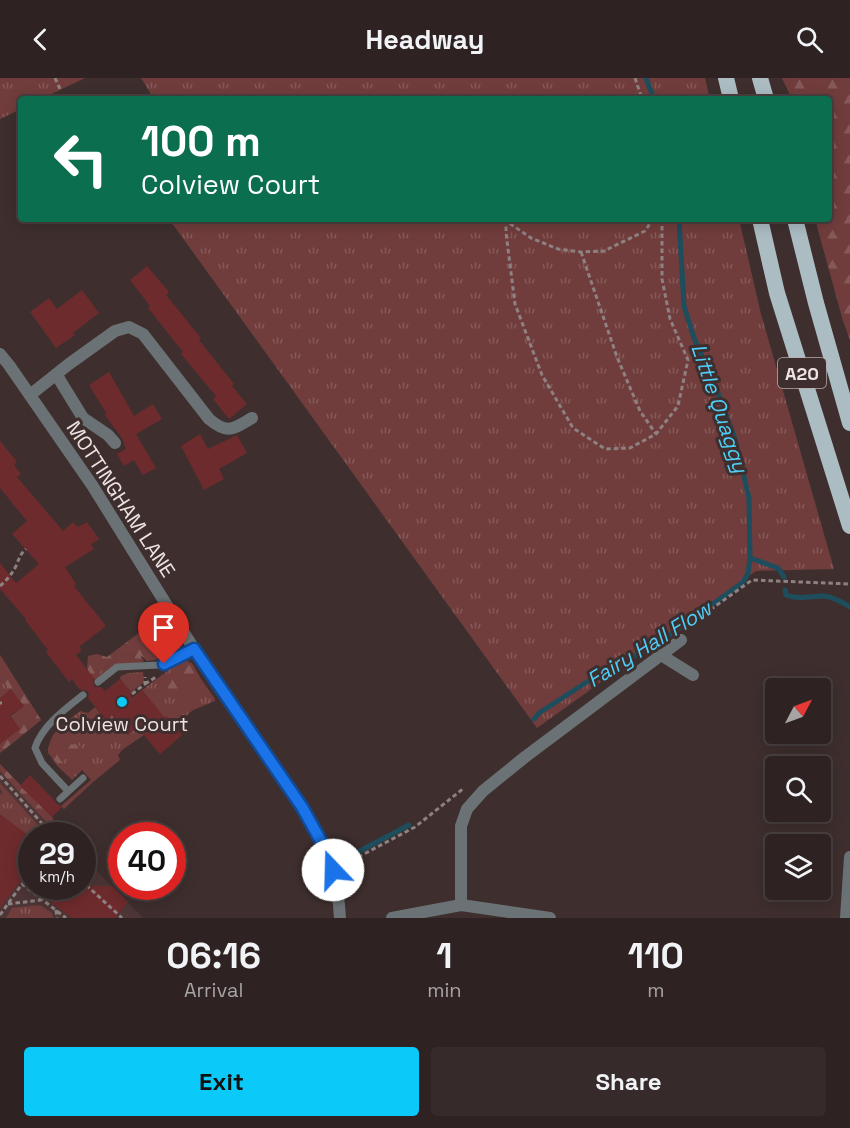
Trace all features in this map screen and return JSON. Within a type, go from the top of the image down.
[{"type":"highway","points":[[726,78],[730,96]]},
{"type":"highway","points":[[760,78],[765,96]]},
{"type":"highway","name":"A20","points":[[761,222],[777,293],[850,526]]},
{"type":"highway","name":"A20","points":[[796,222],[850,423]]},
{"type":"street","points":[[30,395],[115,331],[129,327],[142,334],[209,419],[220,428],[232,430],[252,418]]},
{"type":"street","name":"MOTTINGHAM LANE","points":[[0,354],[92,485],[194,649],[318,832],[333,870],[340,918]]},
{"type":"street","points":[[56,374],[83,418],[116,443]]},
{"type":"street","points":[[461,905],[461,826],[467,809],[483,791],[525,757],[681,640]]},
{"type":"street","points":[[661,655],[693,675]]},
{"type":"street","points":[[846,918],[850,857]]},
{"type":"street","points":[[393,918],[461,905],[550,918]]},
{"type":"lane","points":[[98,682],[117,667],[164,664],[194,649]]},
{"type":"lane","points":[[68,791],[42,763],[35,748],[41,734],[66,708],[83,695]]},
{"type":"lane","points":[[60,798],[83,778]]},
{"type":"path","points":[[55,78],[60,89]]},
{"type":"path","points":[[635,78],[641,96]]},
{"type":"path","points":[[506,222],[516,304],[542,375],[573,428],[605,448],[630,448],[656,434],[678,406],[688,360],[670,319],[662,279],[662,222]]},
{"type":"path","points":[[509,222],[531,238],[558,249],[581,252],[604,251],[645,231],[651,222]]},
{"type":"path","points":[[581,252],[617,357],[640,411],[656,434]]},
{"type":"path","points":[[0,586],[10,576],[20,555],[26,549]]},
{"type":"path","points":[[752,579],[850,584]]},
{"type":"path","points":[[132,694],[145,684],[146,666]]},
{"type":"path","points":[[0,776],[41,822]]},
{"type":"path","points":[[345,864],[415,827],[466,787]]},
{"type":"path","points":[[0,915],[18,890]]},
{"type":"path","points":[[96,893],[122,918]]},
{"type":"path","points":[[8,904],[27,900]]},
{"type":"path","points":[[44,900],[66,918]]},
{"type":"path","points":[[56,910],[57,918]]},
{"type":"shaded area","points":[[0,771],[47,822],[18,822],[18,900],[96,900],[96,870],[108,882],[108,900],[125,900],[143,918],[0,918]]},
{"type":"green space","points":[[0,78],[85,78],[47,96],[18,96],[18,110],[0,119]]},
{"type":"green space","points":[[141,78],[705,78],[709,96],[152,96]]},
{"type":"green space","points":[[782,78],[850,78],[850,340],[816,222],[832,222],[832,96],[790,95]]},
{"type":"green space","points":[[171,222],[740,222],[761,314],[834,569],[756,571],[537,728]]},
{"type":"green space","points":[[160,617],[180,647],[179,650],[147,661],[142,656],[144,661],[139,664],[132,655],[124,654],[95,675],[89,674],[88,656],[97,654],[107,657]]},
{"type":"green space","points":[[124,654],[132,655],[139,664],[116,664],[80,689],[74,682],[88,671],[95,675]]},
{"type":"green space","points":[[0,655],[41,720],[0,753],[19,729],[11,716],[24,706],[11,690],[0,698]]},
{"type":"green space","points":[[0,655],[41,720],[0,753],[0,744],[20,725],[24,707],[0,677]]},
{"type":"green space","points":[[186,660],[215,701],[193,710],[174,726],[144,735],[122,750],[118,755],[120,760],[64,809],[61,806],[91,780],[82,770],[72,780],[53,761],[50,743],[57,730],[80,711],[88,713],[95,707],[105,720],[112,715],[128,735],[158,710],[142,690],[181,661]]},
{"type":"green space","points":[[185,662],[192,663],[203,683],[201,688],[188,693],[180,689],[170,693],[161,691],[157,686],[159,681],[169,675],[175,667]]},
{"type":"green space","points":[[143,672],[144,682],[131,692],[120,679],[128,673]]},
{"type":"green space","points":[[57,741],[66,746],[75,744],[83,749],[85,755],[81,765],[97,775],[94,779],[82,769],[77,771],[72,769],[66,756],[60,763],[57,763],[48,753],[48,747],[52,742]]},
{"type":"green space","points":[[0,764],[54,819],[46,822],[0,771]]},
{"type":"green space","points":[[0,783],[35,822],[18,822],[18,830],[0,820],[0,795],[3,792],[0,789]]},
{"type":"green space","points":[[40,905],[52,913],[53,918],[6,918],[12,908]]},
{"type":"building","points":[[147,266],[169,292],[166,295],[201,338],[199,340],[247,404],[229,419],[213,399],[216,396],[181,354],[183,352],[148,308],[150,306],[130,280]]},
{"type":"building","points":[[82,290],[99,313],[73,333],[75,335],[56,348],[30,312],[49,298],[57,309]]},
{"type":"building","points":[[109,372],[134,416],[153,404],[162,419],[136,434],[156,468],[143,475],[134,460],[124,466],[117,454],[126,449],[122,438],[104,414],[107,414],[89,385]]},
{"type":"building","points":[[200,434],[208,449],[237,435],[247,453],[219,469],[224,479],[204,490],[181,446]]},
{"type":"building","points":[[0,441],[17,462],[14,465],[21,474],[17,477],[63,531],[73,522],[78,527],[87,522],[99,539],[91,544],[94,549],[65,567],[76,584],[74,586],[106,626],[79,647],[82,650],[76,655],[94,678],[95,687],[101,687],[105,691],[120,679],[131,692],[132,698],[142,690],[164,717],[166,716],[182,735],[160,754],[137,727],[128,735],[112,715],[106,720],[88,698],[87,691],[81,690],[72,679],[69,682],[46,652],[48,650],[26,619],[0,589],[0,563],[16,583],[39,564],[12,534],[27,521],[0,488]]},
{"type":"building","points":[[11,689],[24,706],[10,716],[20,729],[0,744],[0,698]]},
{"type":"building","points":[[30,775],[62,807],[52,817],[20,786]]},
{"type":"building","points":[[0,814],[18,828],[18,884],[0,908]]},
{"type":"building","points":[[96,886],[108,886],[108,900],[128,902],[115,918],[72,918],[48,900],[96,900]]},
{"type":"waterway","name":"Little Quaggy","points":[[646,78],[653,96]]},
{"type":"waterway","name":"Little Quaggy","points":[[679,222],[684,306],[694,338],[735,439],[749,498],[750,558],[778,568],[784,577]]},
{"type":"waterway","name":"Fairy Hall Flow","points":[[534,719],[539,713],[593,678],[670,635],[742,583],[748,574],[750,558]]},
{"type":"waterway","name":"Little Quaggy","points":[[785,590],[786,595],[799,598],[827,597],[850,607]]},
{"type":"waterway","name":"Fairy Hall Flow","points":[[354,851],[350,856],[409,825]]},
{"type":"place","name":"Colview Court","points":[[122,702]]},
{"type":"route","points":[[164,664],[194,649],[318,832],[333,870]]}]
